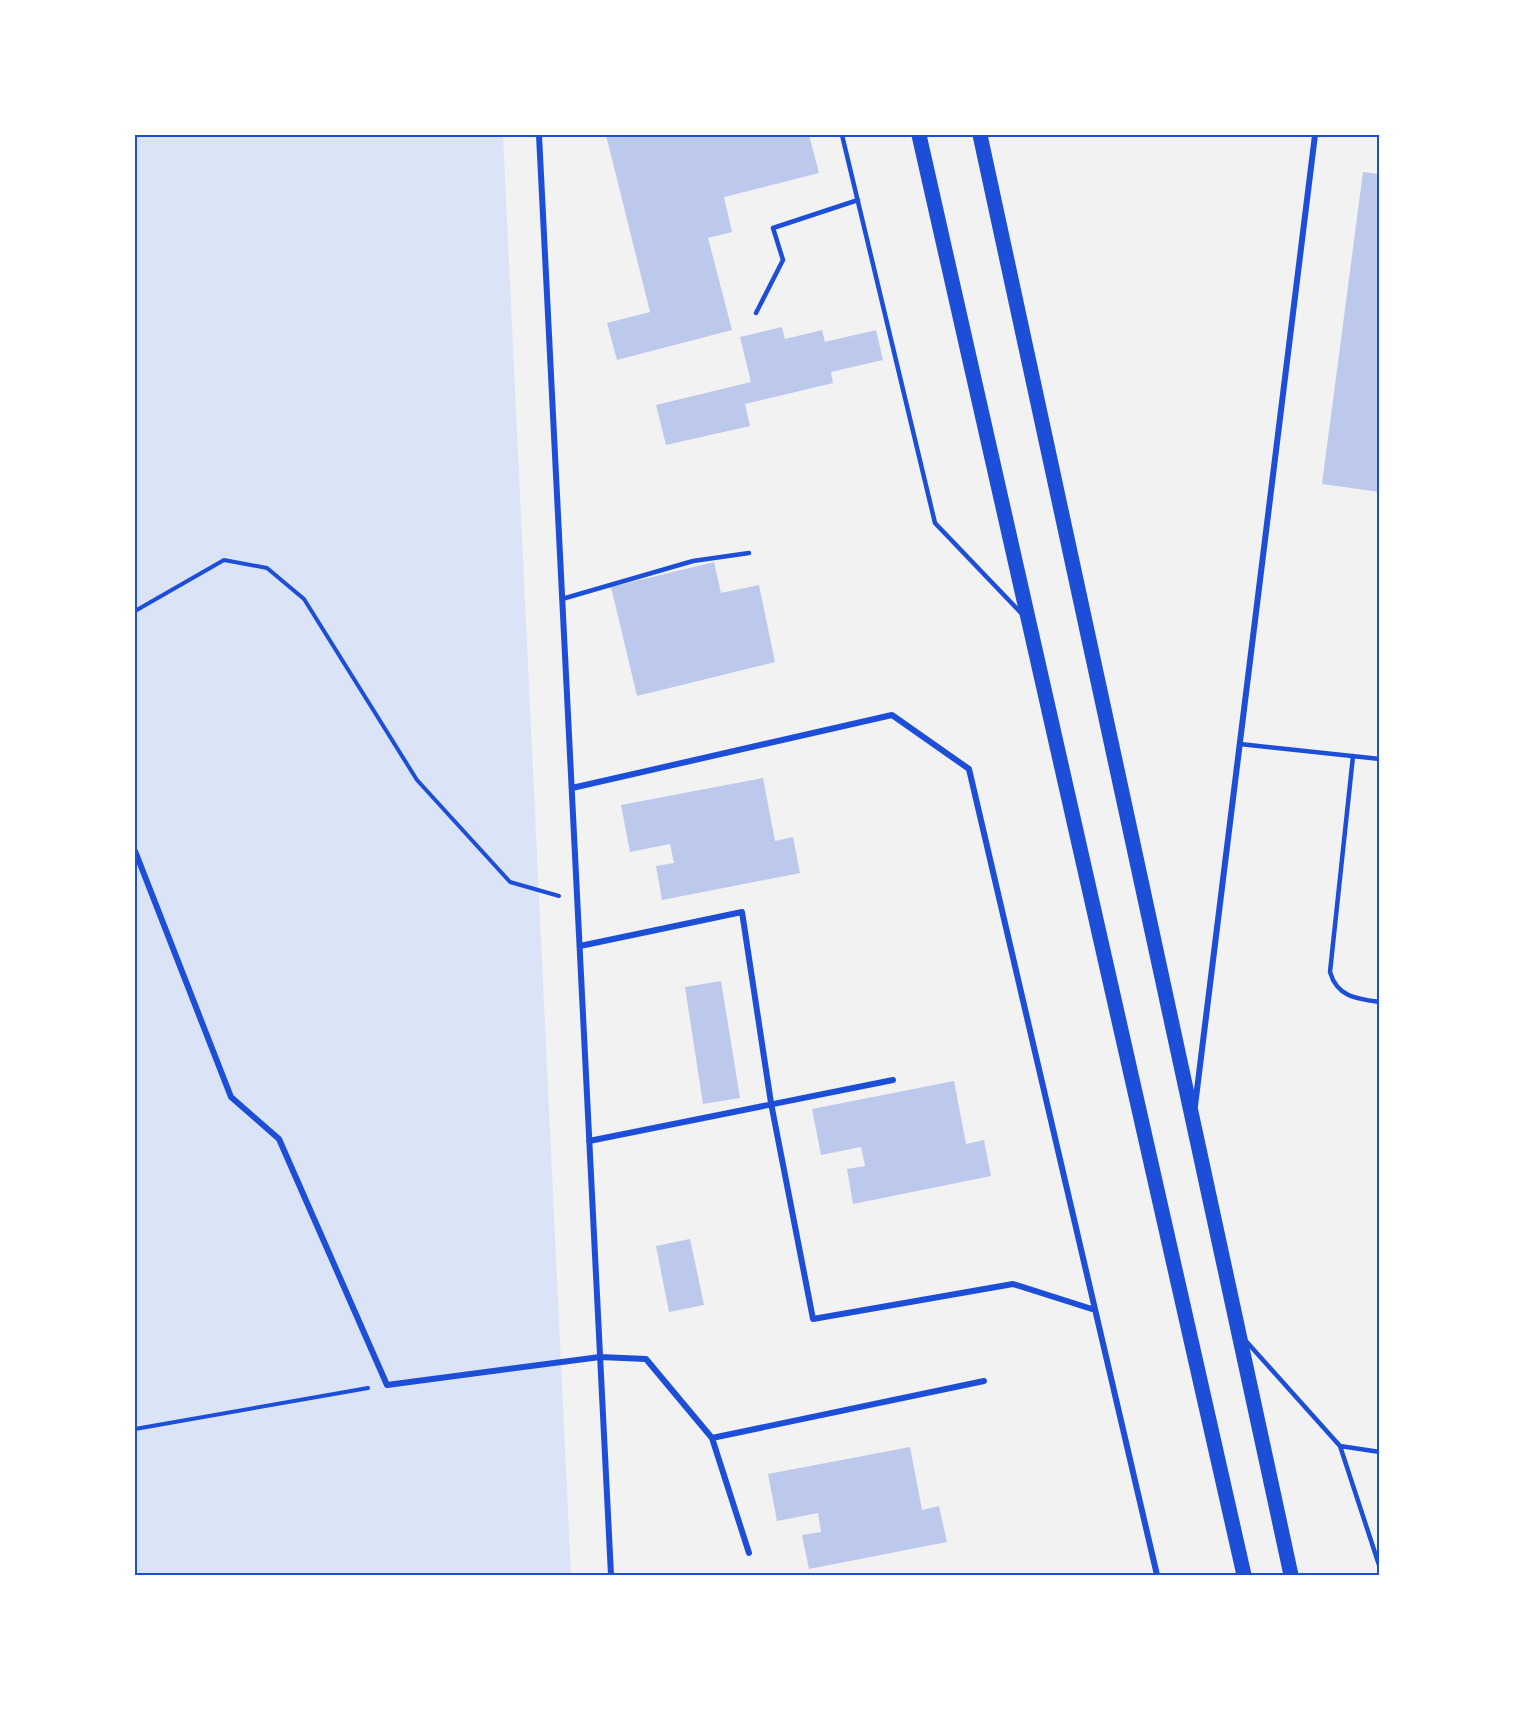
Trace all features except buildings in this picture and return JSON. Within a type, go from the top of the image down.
[{"type":"main road","points":[[919,135],[1244,1575]]},
{"type":"main road","points":[[981,137],[1291,1575]]},
{"type":"street","points":[[539,135],[611,1575]]},
{"type":"street","points":[[1193,1124],[1315,135]]},
{"type":"street","points":[[572,788],[892,715],[969,770],[1157,1575]]},
{"type":"street","points":[[135,851],[231,1097],[279,1138],[387,1385],[600,1357],[646,1359],[712,1438],[749,1553]]},
{"type":"street","points":[[580,946],[742,912],[771,1103],[813,1319],[1013,1284],[1095,1310]]},
{"type":"street","points":[[589,1141],[893,1080]]},
{"type":"street","points":[[712,1438],[984,1381]]},
{"type":"lane","points":[[842,135],[935,523],[1027,620]]},
{"type":"lane","points":[[756,313],[783,260],[773,228],[858,200]]},
{"type":"lane","points":[[562,599],[693,561],[749,553]]},
{"type":"lane","points":[[1240,744],[1380,759]]},
{"type":"lane","points":[[1353,756],[1330,972],[1333,983],[1341,992],[1352,997],[1380,1002]]},
{"type":"lane","points":[[1238,1332],[1340,1446],[1380,1568]]},
{"type":"lane","points":[[1340,1446],[1380,1452]]},
{"type":"path","points":[[135,611],[224,560],[267,568],[304,599],[417,780],[510,882],[577,901]]},
{"type":"path","points":[[135,1429],[387,1385]]},
{"type":"shaded area","points":[[135,135],[503,135],[571,1575],[135,1575]]}]
